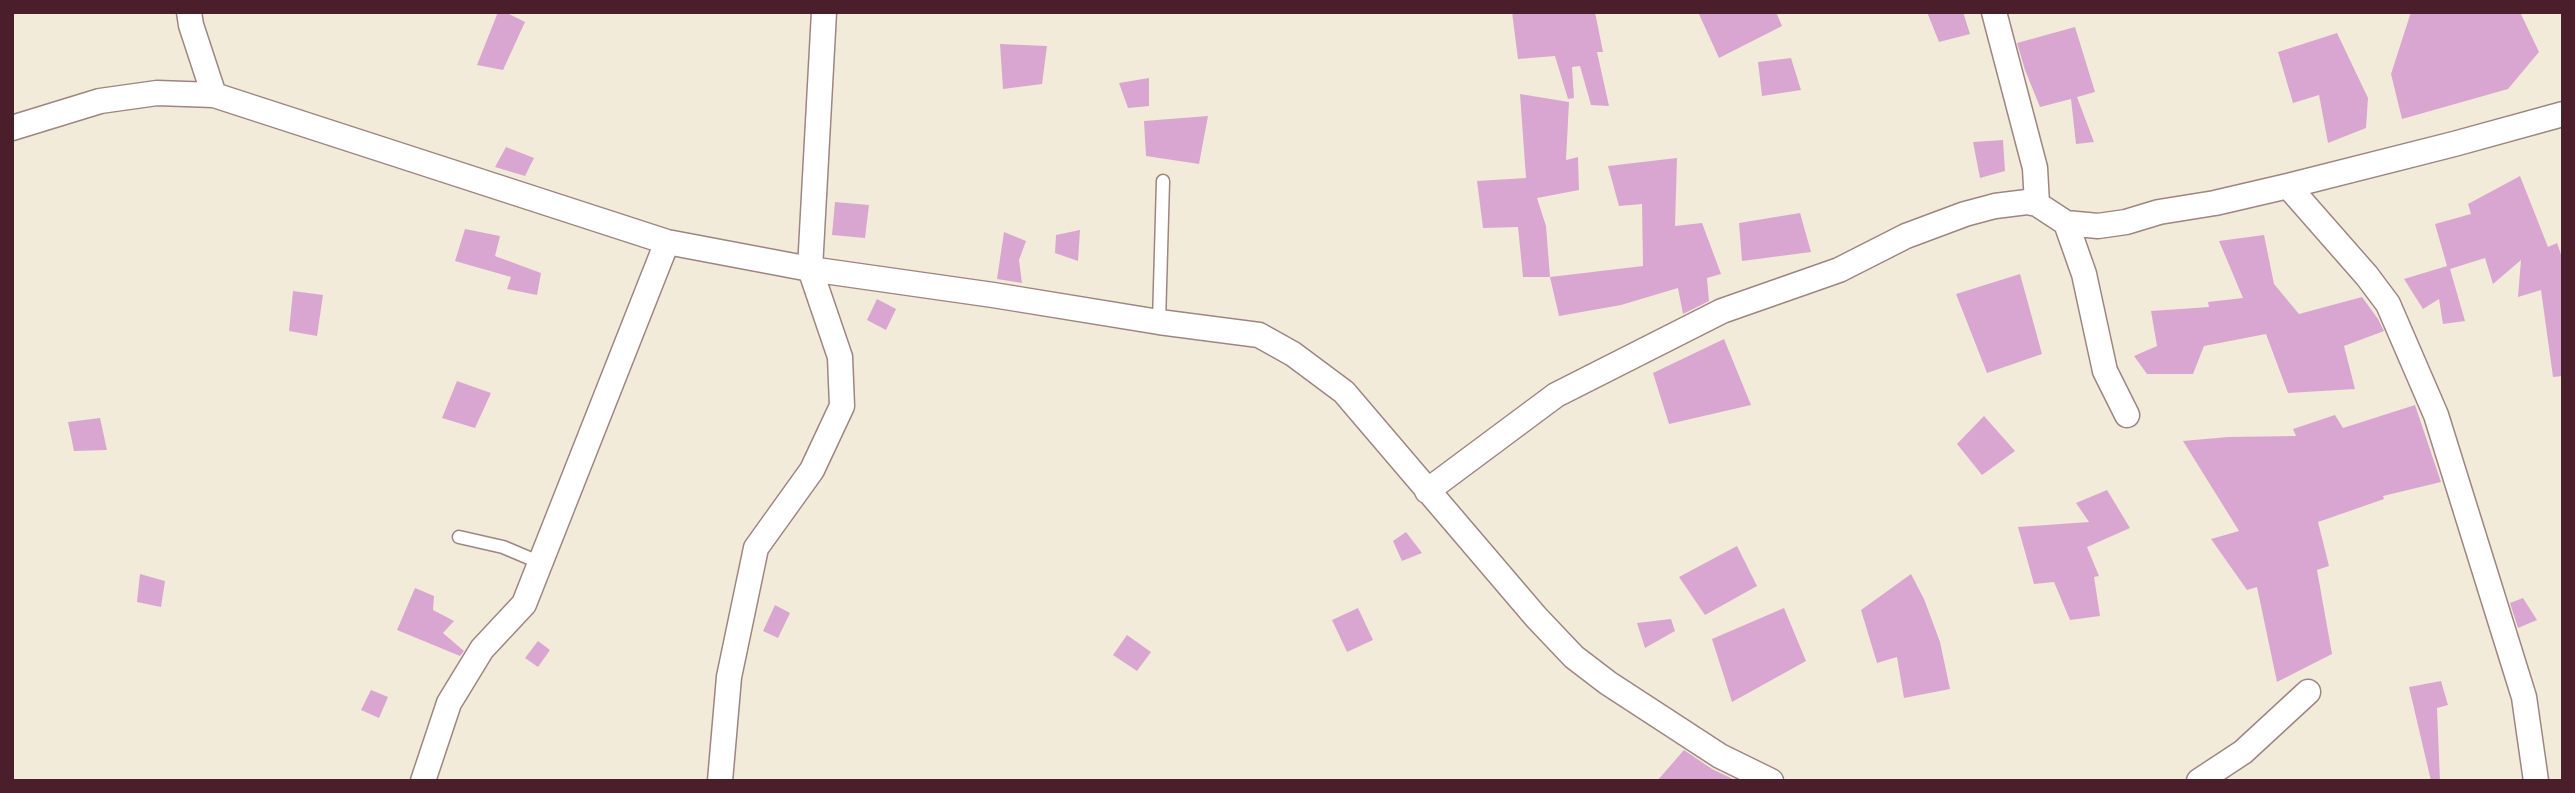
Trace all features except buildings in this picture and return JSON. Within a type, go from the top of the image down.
[{"type":"street","points":[[189,12],[214,95]]},
{"type":"street","points":[[720,781],[729,677],[756,548],[812,470],[842,406],[839,357],[810,269],[824,12]]},
{"type":"street","points":[[1994,12],[2035,168],[2037,204]]},
{"type":"street","points":[[12,128],[100,101],[157,93],[214,95],[667,242],[810,269],[993,295],[1159,323],[1259,335],[1293,354],[1344,392],[1536,617],[1574,657],[1608,683],[1720,756],[1771,781]]},
{"type":"street","points":[[1427,491],[1556,395],[1722,311],[1839,270],[1906,236],[1965,214],[2017,202],[2037,204],[2066,223],[2098,226],[2126,222],[2159,212],[2288,186],[2563,114]]},
{"type":"street","points":[[2288,186],[2388,304],[2436,415],[2524,697],[2536,781]]},
{"type":"street","points":[[2066,223],[2084,274],[2105,371],[2127,415]]},
{"type":"street","points":[[423,781],[449,703],[482,649],[524,604],[667,242]]},
{"type":"street","points":[[2199,781],[2243,752],[2308,692]]},
{"type":"lane","points":[[1159,323],[1163,181]]},
{"type":"lane","points":[[459,537],[503,547],[541,563]]}]
